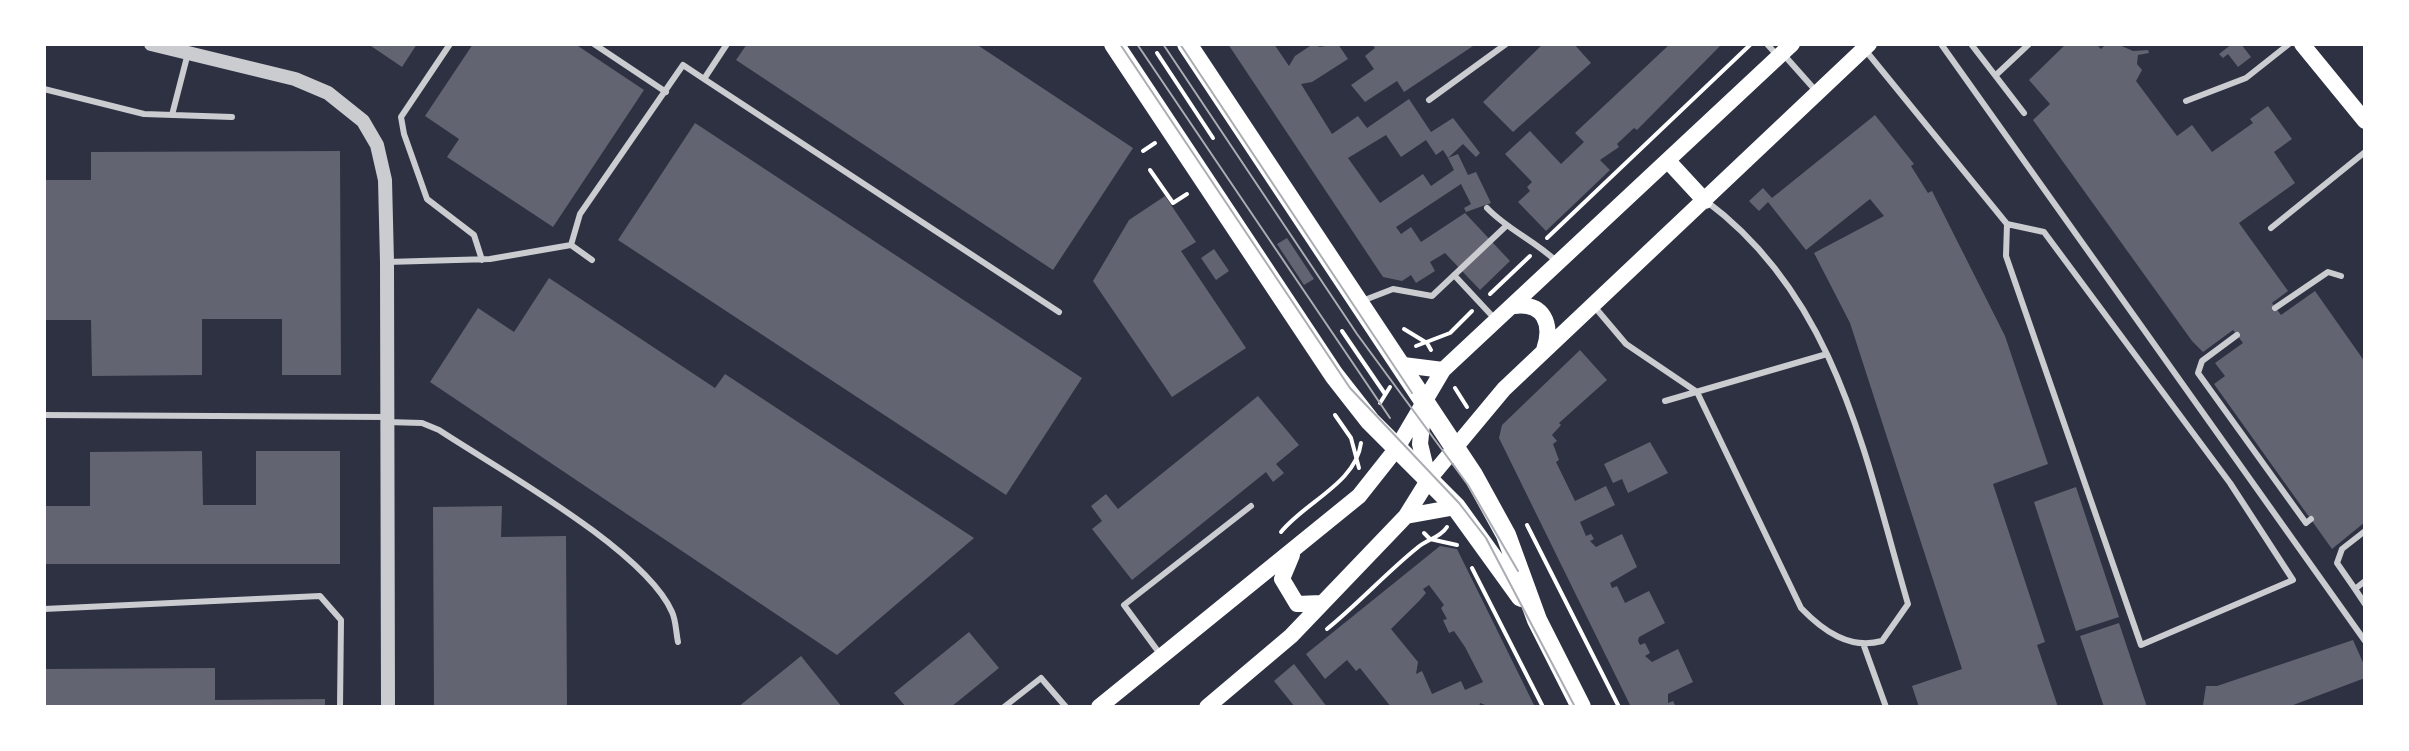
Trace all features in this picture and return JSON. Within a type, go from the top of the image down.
[{"type":"main road","points":[[1114,44],[1334,375],[1397,448],[1456,507],[1537,620]]},
{"type":"main road","points":[[1187,44],[1359,303],[1408,356],[1425,401],[1506,535],[1537,620],[1581,707]]},
{"type":"main road","points":[[2302,44],[2365,121]]},
{"type":"main road","points":[[1207,707],[1281,645],[1406,516],[1429,479],[1475,420],[1544,350],[1819,94],[1866,46]]},
{"type":"main road","points":[[1099,707],[1359,496],[1397,448],[1443,370],[1560,264],[1784,51]]},
{"type":"main road","points":[[1669,162],[1705,201]]},
{"type":"main road","points":[[1514,306],[1531,306],[1546,318],[1550,328],[1544,350]]},
{"type":"main road","points":[[1408,356],[1443,370]]},
{"type":"main road","points":[[1425,401],[1420,444],[1429,479]]},
{"type":"main road","points":[[1406,516],[1456,507]]},
{"type":"main road","points":[[1295,550],[1284,572],[1284,587],[1297,604],[1321,603]]},
{"type":"street","points":[[151,44],[295,79],[328,93],[363,121],[377,145],[385,180],[387,262],[388,707]]},
{"type":"lane","points":[[450,44],[401,117],[427,199],[474,235],[482,260]]},
{"type":"lane","points":[[594,44],[666,92]]},
{"type":"lane","points":[[704,79],[727,44]]},
{"type":"lane","points":[[1429,100],[1506,44]]},
{"type":"lane","points":[[1767,44],[1784,51],[1819,94]]},
{"type":"lane","points":[[1941,44],[2365,641]]},
{"type":"lane","points":[[1971,44],[2024,113]]},
{"type":"lane","points":[[1996,75],[2029,44]]},
{"type":"lane","points":[[2186,101],[2246,78],[2289,44]]},
{"type":"lane","points":[[1866,46],[2007,224],[2044,232],[2230,483],[2293,580],[2141,645],[2006,256],[2007,224]]},
{"type":"lane","points":[[172,115],[188,53]]},
{"type":"lane","points":[[571,245],[580,214],[683,65],[1059,312]]},
{"type":"lane","points":[[44,89],[144,114],[232,117]]},
{"type":"lane","points":[[2271,228],[2365,152]]},
{"type":"lane","points":[[1593,305],[1626,344],[1697,392],[1801,608],[1821,629],[1864,646],[1882,641],[1908,604],[1845,387],[1780,271],[1725,215],[1705,201]]},
{"type":"lane","points":[[1487,208],[1505,227],[1540,245],[1560,264]]},
{"type":"lane","points":[[1359,303],[1393,289],[1432,296],[1505,227]]},
{"type":"lane","points":[[387,262],[482,260],[571,245],[592,260]]},
{"type":"lane","points":[[2275,308],[2328,272],[2341,276]]},
{"type":"lane","points":[[1454,275],[1497,321]]},
{"type":"lane","points":[[2237,335],[2202,361],[2198,373],[2306,523],[2311,519]]},
{"type":"lane","points":[[1665,401],[1827,354]]},
{"type":"lane","points":[[44,415],[422,423],[439,430],[605,540],[655,586],[673,613],[678,642]]},
{"type":"lane","points":[[1162,657],[1124,605],[1251,506]]},
{"type":"lane","points":[[2365,531],[2342,549],[2337,563],[2365,604]]},
{"type":"lane","points":[[2355,589],[2365,581]]},
{"type":"lane","points":[[44,609],[320,596],[341,620],[340,707]]},
{"type":"lane","points":[[1864,646],[1886,707]]},
{"type":"lane","points":[[1004,707],[1041,678],[1066,707]]},
{"type":"path","points":[[1408,356],[1450,333],[1751,44]]},
{"type":"path","points":[[1157,53],[1213,138]]},
{"type":"path","points":[[1143,151],[1157,142]]},
{"type":"path","points":[[1150,170],[1173,203],[1189,193]]},
{"type":"path","points":[[1342,331],[1384,397],[1389,388]]},
{"type":"path","points":[[1455,389],[1468,409]]},
{"type":"path","points":[[1292,518],[1357,463],[1361,438]]},
{"type":"path","points":[[1526,524],[1619,707]]},
{"type":"path","points":[[1446,527],[1442,535],[1430,539],[1460,545]]},
{"type":"path","points":[[1399,549],[1407,557]]},
{"type":"path","points":[[1467,559],[1543,707]]},
{"type":"path","points":[[1359,588],[1367,597]]},
{"type":"building","points":[[368,44],[417,44],[402,67]]},
{"type":"building","points":[[473,44],[575,44],[644,90],[553,227],[447,157],[459,139],[425,116]]},
{"type":"building","points":[[747,44],[976,44],[1133,148],[1053,270],[736,60]]},
{"type":"building","points":[[1228,44],[1274,44],[1289,66],[1295,56],[1313,44],[1320,47],[1338,44],[1348,59],[1312,82],[1301,84],[1332,134],[1358,116],[1367,128],[1409,99],[1431,132],[1453,118],[1480,153],[1476,157],[1463,144],[1448,158],[1458,154],[1468,175],[1476,172],[1491,203],[1466,212],[1464,208],[1471,204],[1461,184],[1396,227],[1401,234],[1411,227],[1421,242],[1465,213],[1510,261],[1480,290],[1445,253],[1430,262],[1435,271],[1416,283],[1411,275],[1402,281],[1383,277]],"holes":[[[1386,135],[1401,157],[1426,140],[1436,155],[1443,150],[1454,170],[1431,186],[1423,174],[1380,203],[1348,158]]]},
{"type":"building","points":[[1372,44],[1476,44],[1404,92],[1397,81],[1365,102],[1351,85],[1374,69],[1365,56],[1375,48]]},
{"type":"building","points":[[1543,44],[1574,44],[1591,63],[1513,132],[1483,102]]},
{"type":"building","points":[[1670,44],[1722,44],[1637,130],[1634,128],[1617,144],[1619,147],[1600,160],[1610,170],[1546,231],[1518,202],[1530,191],[1527,187],[1532,182],[1505,154],[1530,131],[1561,164],[1584,142],[1575,133]]},
{"type":"building","points":[[2066,44],[2096,44],[2101,49],[2106,44],[2117,44],[2133,51],[2148,50],[2149,53],[2138,55],[2137,64],[2142,70],[2136,81],[2177,136],[2192,125],[2212,152],[2253,123],[2250,119],[2268,106],[2292,139],[2274,152],[2295,183],[2239,223],[2288,291],[2272,303],[2281,315],[2315,291],[2365,362],[2365,522],[2332,549],[2214,384],[2225,376],[2215,363],[2243,343],[2233,330],[2203,352],[2192,341],[2033,120],[2050,104],[2029,80]]},
{"type":"building","points":[[2232,44],[2241,44],[2251,57],[2238,67],[2228,54],[2223,58],[2219,54]]},
{"type":"building","points":[[1875,115],[1914,164],[1911,166],[1928,193],[1932,191],[2005,336],[2048,464],[1993,484],[2045,642],[2037,645],[2058,707],[1919,707],[1912,686],[1962,669],[1850,323],[1814,253],[1884,216],[1870,199],[1806,250],[1768,202],[1759,211],[1749,201],[1763,188],[1772,198]]},
{"type":"building","points":[[695,123],[1082,378],[1006,495],[618,240]]},
{"type":"building","points":[[340,151],[341,375],[282,375],[282,319],[202,319],[202,375],[92,376],[91,320],[44,320],[44,180],[91,180],[91,152]]},
{"type":"building","points":[[1165,196],[1196,242],[1181,251],[1246,348],[1172,397],[1093,281],[1129,220]]},
{"type":"building","points":[[1287,238],[1314,279],[1304,285],[1277,244]]},
{"type":"building","points":[[1214,249],[1229,271],[1216,280],[1201,258]]},
{"type":"building","points":[[549,278],[715,388],[725,374],[974,538],[837,655],[430,382],[478,308],[514,332]]},
{"type":"building","points":[[1580,350],[1607,380],[1559,423],[1561,425],[1552,435],[1557,441],[1553,444],[1559,460],[1556,462],[1575,501],[1606,486],[1615,505],[1580,522],[1586,536],[1591,534],[1594,539],[1590,541],[1596,547],[1622,534],[1637,567],[1610,583],[1612,588],[1617,586],[1625,603],[1649,591],[1665,623],[1639,637],[1640,645],[1645,643],[1650,653],[1645,656],[1652,662],[1678,649],[1693,682],[1668,694],[1668,703],[1673,701],[1676,707],[1631,707],[1499,438],[1502,425]]},
{"type":"building","points":[[1258,396],[1299,445],[1276,464],[1284,473],[1273,482],[1266,472],[1132,580],[1092,529],[1102,521],[1091,506],[1106,494],[1118,509]]},
{"type":"building","points":[[1650,442],[1668,473],[1628,493],[1622,479],[1613,483],[1604,464]]},
{"type":"building","points":[[202,451],[203,505],[256,505],[256,451],[340,451],[340,564],[44,564],[44,506],[90,506],[90,452]]},
{"type":"building","points":[[2076,487],[2119,617],[2076,631],[2034,502]]},
{"type":"building","points":[[502,506],[501,537],[566,536],[567,707],[434,707],[433,507]]},
{"type":"building","points":[[1440,546],[1457,549],[1535,707],[1490,707],[1480,703],[1479,707],[1391,707],[1360,668],[1356,671],[1347,660],[1325,679],[1306,654]],"holes":[[[1429,585],[1444,605],[1441,608],[1447,619],[1443,620],[1449,633],[1454,631],[1483,682],[1465,690],[1461,681],[1432,694],[1422,671],[1416,674],[1418,662],[1391,629],[1420,600],[1426,593],[1423,589]]]},
{"type":"building","points":[[2119,623],[2147,707],[2104,707],[2080,636]]},
{"type":"building","points":[[969,632],[999,668],[951,707],[906,707],[894,693]]},
{"type":"building","points":[[2353,640],[2365,667],[2365,678],[2288,707],[2203,705],[2206,686],[2217,686]]},
{"type":"building","points":[[801,656],[842,707],[738,707]]},
{"type":"building","points":[[1294,664],[1327,707],[1295,707],[1274,681]]},
{"type":"building","points":[[215,668],[215,700],[325,699],[325,707],[44,707],[44,669]]},
{"type":"tram line","points":[[1120,44],[1350,388],[1459,503],[1486,538],[1575,707]]},
{"type":"tram line","points":[[1137,44],[1390,418]]},
{"type":"tram line","points":[[1163,44],[1357,334],[1468,485],[1518,571]]},
{"type":"tram line","points":[[1180,44],[1412,393]]}]
